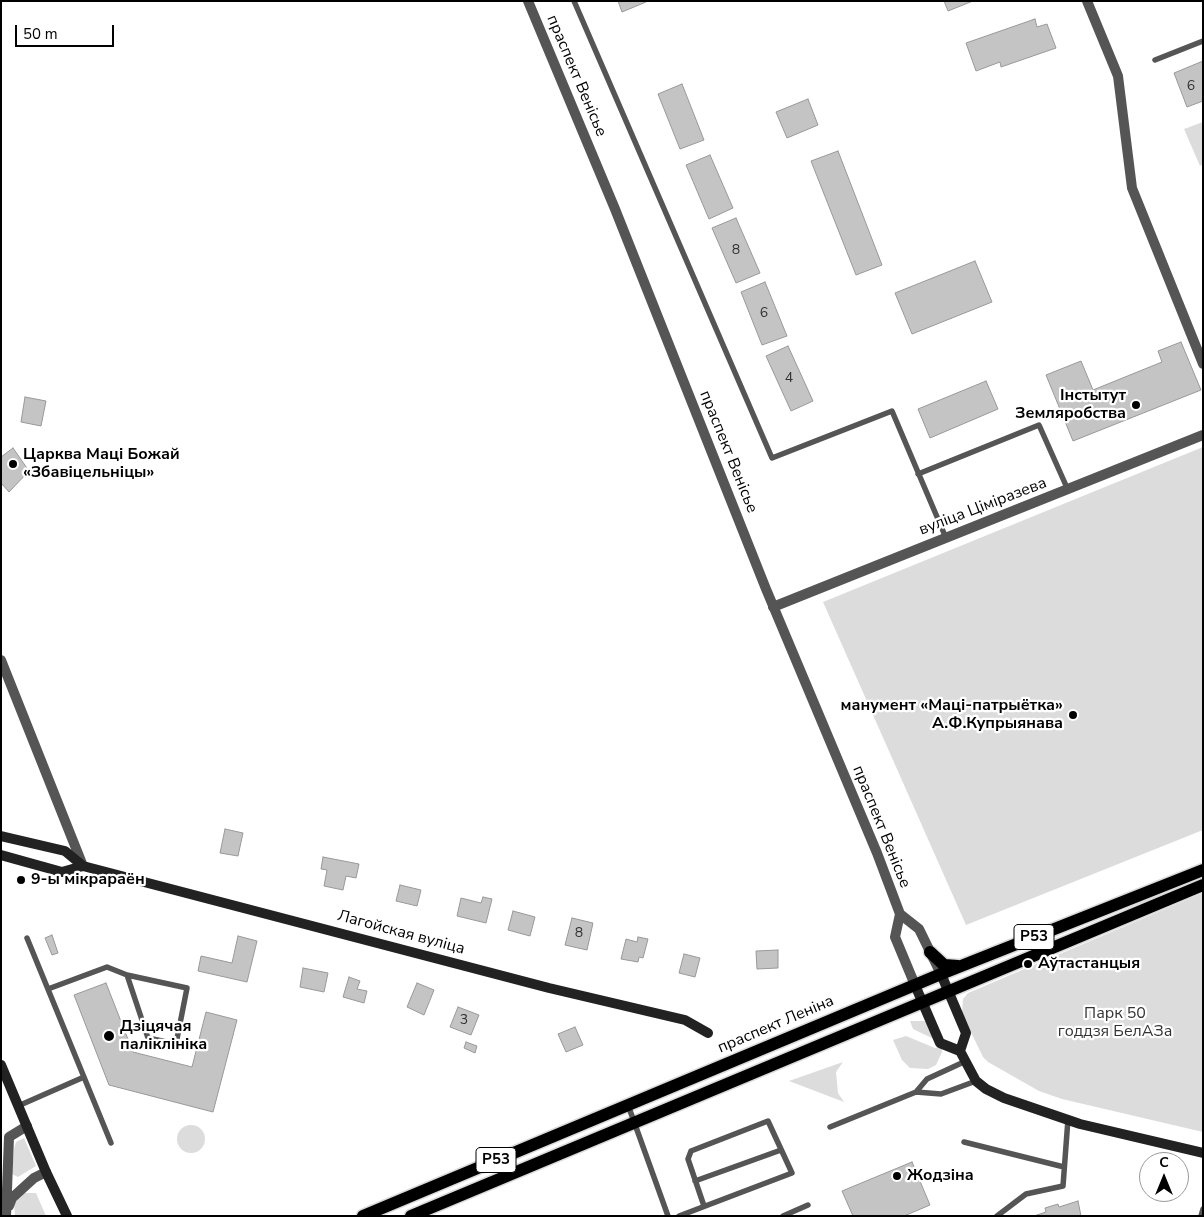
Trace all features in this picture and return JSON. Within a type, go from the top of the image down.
[{"type":"main road","name":"Лагойская вуліца","points":[[1,836],[65,851],[83,866],[549,988],[685,1020],[708,1034]]},
{"type":"main road","name":"Лагойская вуліца","points":[[1,855],[62,872],[83,866]]},
{"type":"main road","name":"праспект Леніна","points":[[364,1216],[940,974],[1203,870]]},
{"type":"main road","name":"Р53","points":[[411,1216],[1203,885]]},
{"type":"main road","points":[[930,952],[944,965],[960,966]]},
{"type":"main road","points":[[940,974],[966,1033],[960,1051]]},
{"type":"main road","points":[[915,985],[940,1043],[960,1051],[976,1081],[986,1089],[1004,1098],[1068,1119],[1203,1153]]},
{"type":"main road","points":[[1,1065],[46,1172],[67,1216]]},
{"type":"street","name":"праспект Венісье","points":[[528,1],[615,209],[773,607],[877,853],[900,914],[919,929],[940,974]]},
{"type":"street","points":[[1087,1],[1118,76],[1132,188],[1203,364]]},
{"type":"street","name":"вуліца Ціміразева","points":[[773,607],[1068,490],[1203,434]]},
{"type":"street","points":[[1,660],[83,866]]},
{"type":"street","name":"праспект Венісье","points":[[900,914],[894,937],[915,985]]},
{"type":"street","points":[[6,1215],[9,1137],[26,1126]]},
{"type":"street","points":[[6,1215],[12,1198],[34,1178],[46,1172]]},
{"type":"lane","points":[[574,1],[772,458],[892,411],[946,538]]},
{"type":"lane","points":[[1155,60],[1203,41]]},
{"type":"lane","points":[[918,474],[1039,425],[1068,490]]},
{"type":"lane","points":[[27,938],[111,1143]]},
{"type":"lane","points":[[48,989],[106,967],[127,975],[187,988],[176,1044],[148,1038],[127,975]]},
{"type":"lane","points":[[916,1092],[927,1079],[966,1061]]},
{"type":"lane","points":[[18,1106],[84,1077]]},
{"type":"lane","points":[[830,1127],[916,1092],[941,1094],[976,1081]]},
{"type":"lane","points":[[628,1105],[668,1216]]},
{"type":"lane","points":[[996,1216],[1026,1194],[1063,1186],[1068,1119]]},
{"type":"lane","points":[[679,1216],[792,1173],[768,1121],[691,1151],[688,1159],[704,1206]]},
{"type":"lane","points":[[964,1142],[1064,1166]]},
{"type":"lane","points":[[695,1181],[781,1150]]},
{"type":"lane","points":[[783,1216],[808,1205]]},
{"type":"lane","points":[[1201,1216],[1203,1209]]},
{"type":"green space","points":[[1203,122],[1203,164],[1200,166],[1184,129]]},
{"type":"green space","points":[[1203,447],[1203,830],[966,925],[823,602]]},
{"type":"green space","name":"Парк 50 годдзя БелАЗа","points":[[1203,893],[1203,1132],[1062,1099],[1039,1091],[988,1062],[983,1057],[962,1014],[963,999],[968,993]]},
{"type":"green space","points":[[910,1021],[924,1021],[936,1028],[936,1040],[913,1029]]},
{"type":"green space","points":[[906,1036],[935,1048],[942,1046],[942,1052],[936,1065],[928,1069],[910,1068],[902,1060],[893,1040]]},
{"type":"green space","points":[[843,1062],[836,1072],[838,1093],[844,1102],[789,1081]]},
{"type":"green space","points":[[191,1125],[201,1129],[205,1139],[201,1149],[191,1153],[181,1149],[177,1139],[181,1129]]},
{"type":"green space","points":[[24,1138],[36,1166],[18,1177],[12,1174],[14,1149],[16,1142]]},
{"type":"green space","points":[[24,1193],[36,1193],[46,1216],[15,1216],[14,1203]]},
{"type":"building","points":[[618,1],[645,1],[646,2],[622,12]]},
{"type":"building","points":[[944,1],[973,1],[948,11]]},
{"type":"building","points":[[1035,19],[1037,27],[1047,24],[1056,48],[1001,67],[1000,62],[976,71],[966,43]]},
{"type":"building","points":[[1203,61],[1203,101],[1187,107],[1174,73]]},
{"type":"building","points":[[682,84],[704,140],[680,149],[658,94]]},
{"type":"building","points":[[808,99],[818,125],[787,138],[776,112]]},
{"type":"building","points":[[838,151],[882,265],[856,275],[811,161]]},
{"type":"building","points":[[710,155],[733,208],[709,219],[686,165]]},
{"type":"building","points":[[736,218],[760,273],[736,283],[712,228]]},
{"type":"building","points":[[975,261],[992,302],[912,334],[895,293]]},
{"type":"building","points":[[765,282],[787,336],[762,345],[741,292]]},
{"type":"building","points":[[1181,342],[1201,390],[1073,441],[1046,375],[1081,361],[1093,390],[1162,362],[1158,351]]},
{"type":"building","points":[[788,346],[813,401],[791,411],[766,356]]},
{"type":"building","points":[[986,381],[998,409],[930,438],[918,409]]},
{"type":"building","points":[[25,397],[46,401],[41,426],[21,422]]},
{"type":"building","name":"Царква Маці Божай «Збавіцельніцы»","points":[[13,448],[29,471],[9,492],[1,483],[1,457]]},
{"type":"building","points":[[225,829],[243,833],[238,856],[220,853]]},
{"type":"building","points":[[323,857],[359,864],[356,878],[346,876],[343,890],[324,886],[327,870],[321,869]]},
{"type":"building","points":[[400,885],[421,890],[417,906],[396,901]]},
{"type":"building","points":[[483,897],[492,899],[486,923],[457,916],[461,898],[481,903]]},
{"type":"building","points":[[513,911],[535,917],[530,936],[508,930]]},
{"type":"building","points":[[572,918],[593,923],[587,950],[565,945]]},
{"type":"building","points":[[52,935],[58,953],[52,955],[45,938]]},
{"type":"building","points":[[238,936],[257,941],[247,982],[198,971],[201,956],[232,963]]},
{"type":"building","points":[[638,937],[648,939],[643,958],[639,957],[638,962],[621,959],[626,939],[637,942]]},
{"type":"building","points":[[778,950],[778,968],[757,969],[756,951]]},
{"type":"building","points":[[684,954],[700,958],[695,977],[679,973]]},
{"type":"building","points":[[303,968],[328,973],[324,992],[300,987]]},
{"type":"building","points":[[349,977],[360,981],[357,989],[367,991],[364,1003],[343,997]]},
{"type":"building","name":"Дзіцячая паліклініка","points":[[106,983],[133,1052],[192,1067],[206,1012],[237,1020],[213,1112],[109,1085],[74,995]]},
{"type":"building","points":[[417,983],[434,990],[424,1015],[407,1007]]},
{"type":"building","points":[[458,1007],[479,1015],[471,1035],[450,1027]]},
{"type":"building","points":[[575,1027],[583,1045],[566,1052],[558,1034]]},
{"type":"building","points":[[466,1042],[477,1046],[475,1053],[464,1048]]},
{"type":"building","name":"Жодзіна","points":[[912,1162],[930,1205],[904,1216],[853,1216],[842,1191]]},
{"type":"building","points":[[1078,1201],[1081,1216],[1034,1216],[1046,1212],[1045,1208],[1058,1204],[1059,1207]]},
{"type":"place","name":"Інстытут Земляробства","points":[[1136,405]]},
{"type":"place","name":"Царква Маці Божай «Збавіцельніцы»","points":[[13,464]]},
{"type":"place","name":"манумент «Маці-патрыётка» А.Ф.Купрыянава","points":[[1073,715]]},
{"type":"place","name":"9-ы мікрараён","points":[[21,880]]},
{"type":"place","name":"Аўтастанцыя","points":[[1028,964]]},
{"type":"place","name":"Дзіцячая паліклініка","points":[[109,1036]]},
{"type":"place","name":"Жодзіна","points":[[897,1176]]}]
